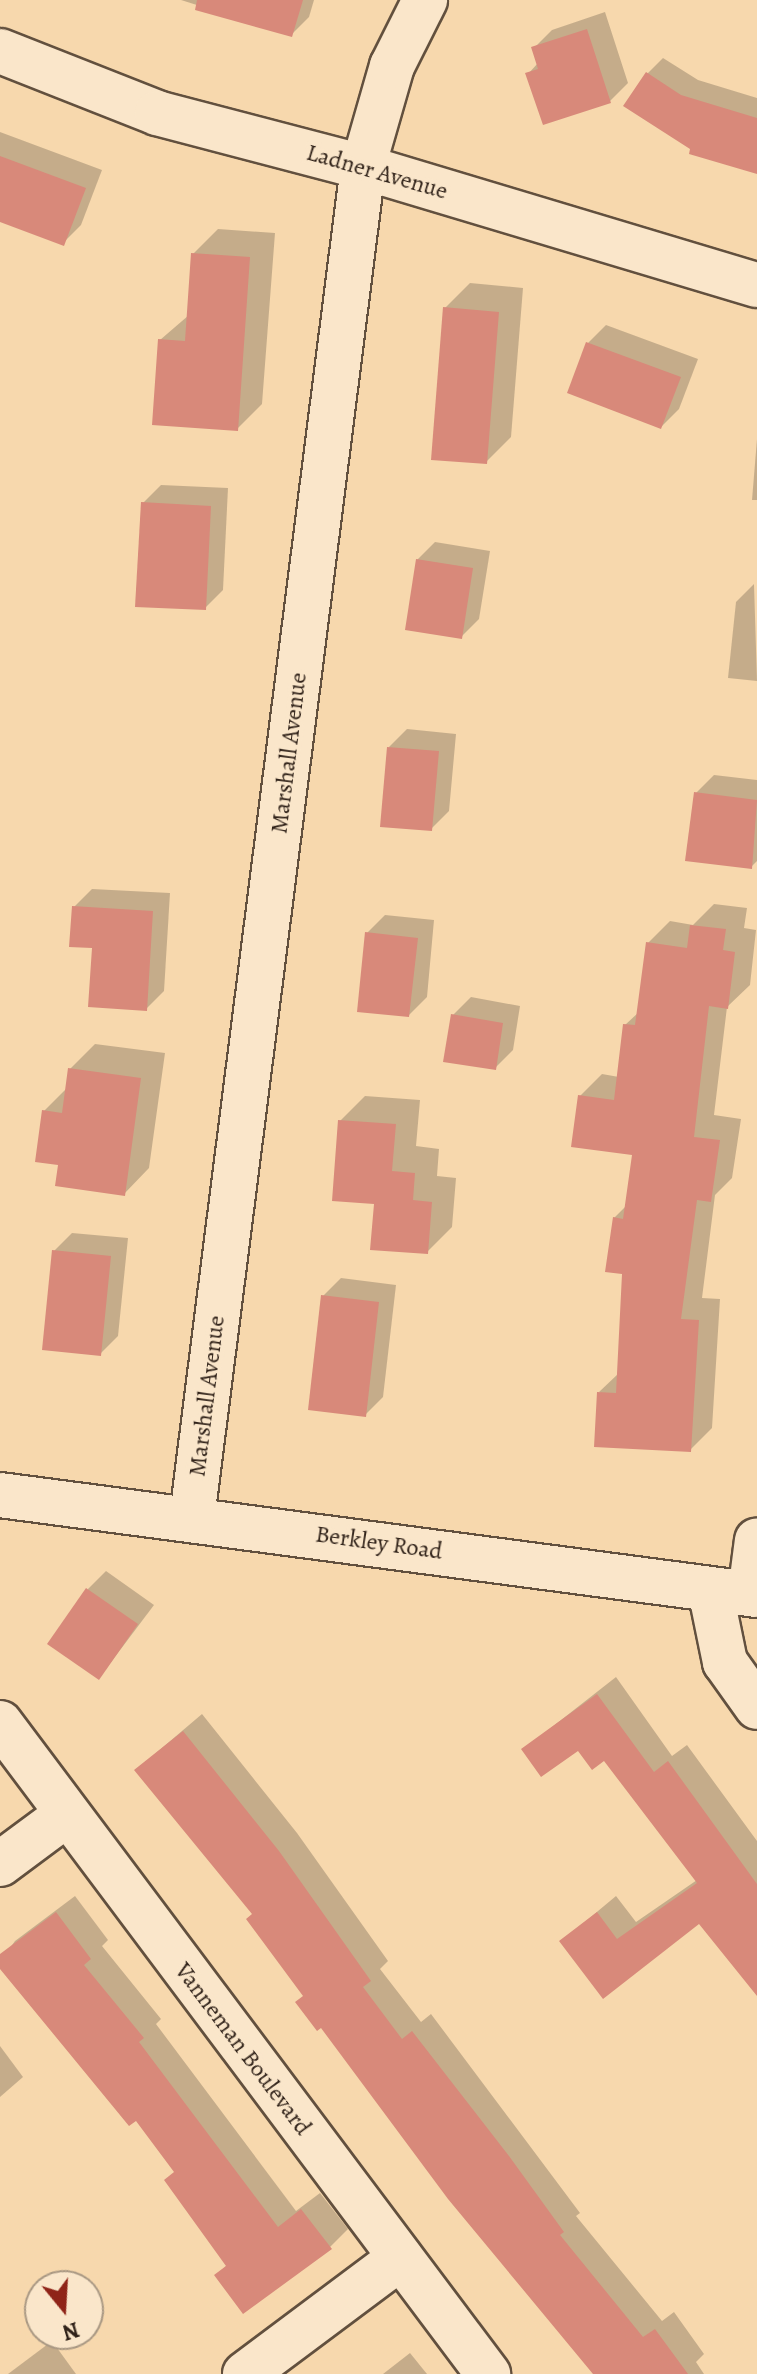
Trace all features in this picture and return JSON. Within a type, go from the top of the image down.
[{"type":"street","name":"Marshall Avenue","points":[[192,1517],[363,167],[392,66],[425,0]]},
{"type":"street","name":"Ladner Avenue","points":[[0,51],[157,113],[363,167],[757,285]]},
{"type":"street","name":"Berkley Road","points":[[0,1495],[192,1517],[739,1593]]},
{"type":"street","points":[[757,1540],[739,1593],[725,1662],[757,1707]]},
{"type":"street","name":"Vanneman Boulevard","points":[[0,1723],[488,2374]]},
{"type":"street","points":[[0,1864],[66,1815]]},
{"type":"street","points":[[245,2374],[400,2258]]},
{"type":"building","points":[[197,0],[303,0],[292,37],[195,10]]},
{"type":"building","points":[[587,29],[611,103],[543,125],[525,73],[538,69],[531,47]]},
{"type":"building","points":[[646,72],[681,95],[757,118],[757,174],[689,154],[690,149],[623,106]]},
{"type":"building","points":[[0,156],[86,188],[64,246],[0,222]]},
{"type":"building","points":[[191,253],[250,257],[238,431],[152,425],[158,339],[185,341]]},
{"type":"building","points":[[443,307],[499,312],[487,464],[431,460]]},
{"type":"building","points":[[586,342],[681,377],[661,429],[567,393]]},
{"type":"building","points":[[141,502],[211,506],[206,610],[135,607]]},
{"type":"building","points":[[416,559],[473,568],[462,639],[405,630]]},
{"type":"building","points":[[387,747],[439,751],[432,831],[380,827]]},
{"type":"building","points":[[694,792],[757,800],[752,869],[685,861]]},
{"type":"building","points":[[72,906],[153,911],[147,1011],[88,1007],[92,948],[69,947]]},
{"type":"building","points":[[690,925],[726,929],[723,950],[735,952],[728,1009],[709,1006],[694,1137],[720,1140],[711,1202],[697,1200],[681,1319],[699,1320],[691,1452],[594,1447],[597,1392],[616,1393],[622,1274],[605,1272],[613,1217],[623,1219],[632,1155],[571,1147],[578,1095],[614,1100],[623,1024],[635,1025],[646,942],[687,948]]},
{"type":"building","points":[[365,932],[418,938],[409,1017],[357,1012]]},
{"type":"building","points":[[451,1014],[503,1023],[496,1070],[443,1062]]},
{"type":"building","points":[[68,1068],[141,1078],[125,1196],[55,1186],[58,1165],[35,1162],[42,1110],[62,1113]]},
{"type":"building","points":[[338,1120],[396,1124],[392,1171],[415,1173],[413,1200],[432,1202],[428,1254],[370,1250],[374,1204],[332,1201]]},
{"type":"building","points":[[52,1250],[111,1256],[101,1356],[42,1350]]},
{"type":"building","points":[[321,1295],[379,1302],[366,1417],[308,1410]]},
{"type":"building","points":[[86,1588],[138,1624],[99,1680],[47,1644]]},
{"type":"building","points":[[597,1694],[654,1772],[668,1761],[757,1884],[757,1996],[699,1924],[603,1999],[559,1941],[597,1912],[617,1939],[697,1883],[604,1761],[592,1770],[578,1751],[541,1777],[521,1749]]},
{"type":"building","points":[[183,1731],[279,1851],[371,1981],[363,1987],[402,2039],[412,2031],[509,2156],[564,2232],[560,2235],[643,2337],[655,2329],[688,2374],[593,2374],[448,2199],[321,2028],[317,2031],[295,2002],[303,1996],[246,1919],[252,1914],[134,1770]]},
{"type":"building","points":[[56,1912],[91,1959],[84,1965],[144,2038],[139,2042],[278,2227],[301,2209],[332,2249],[243,2314],[214,2275],[226,2266],[164,2180],[174,2172],[136,2121],[129,2126],[0,1969],[0,1954]]}]
